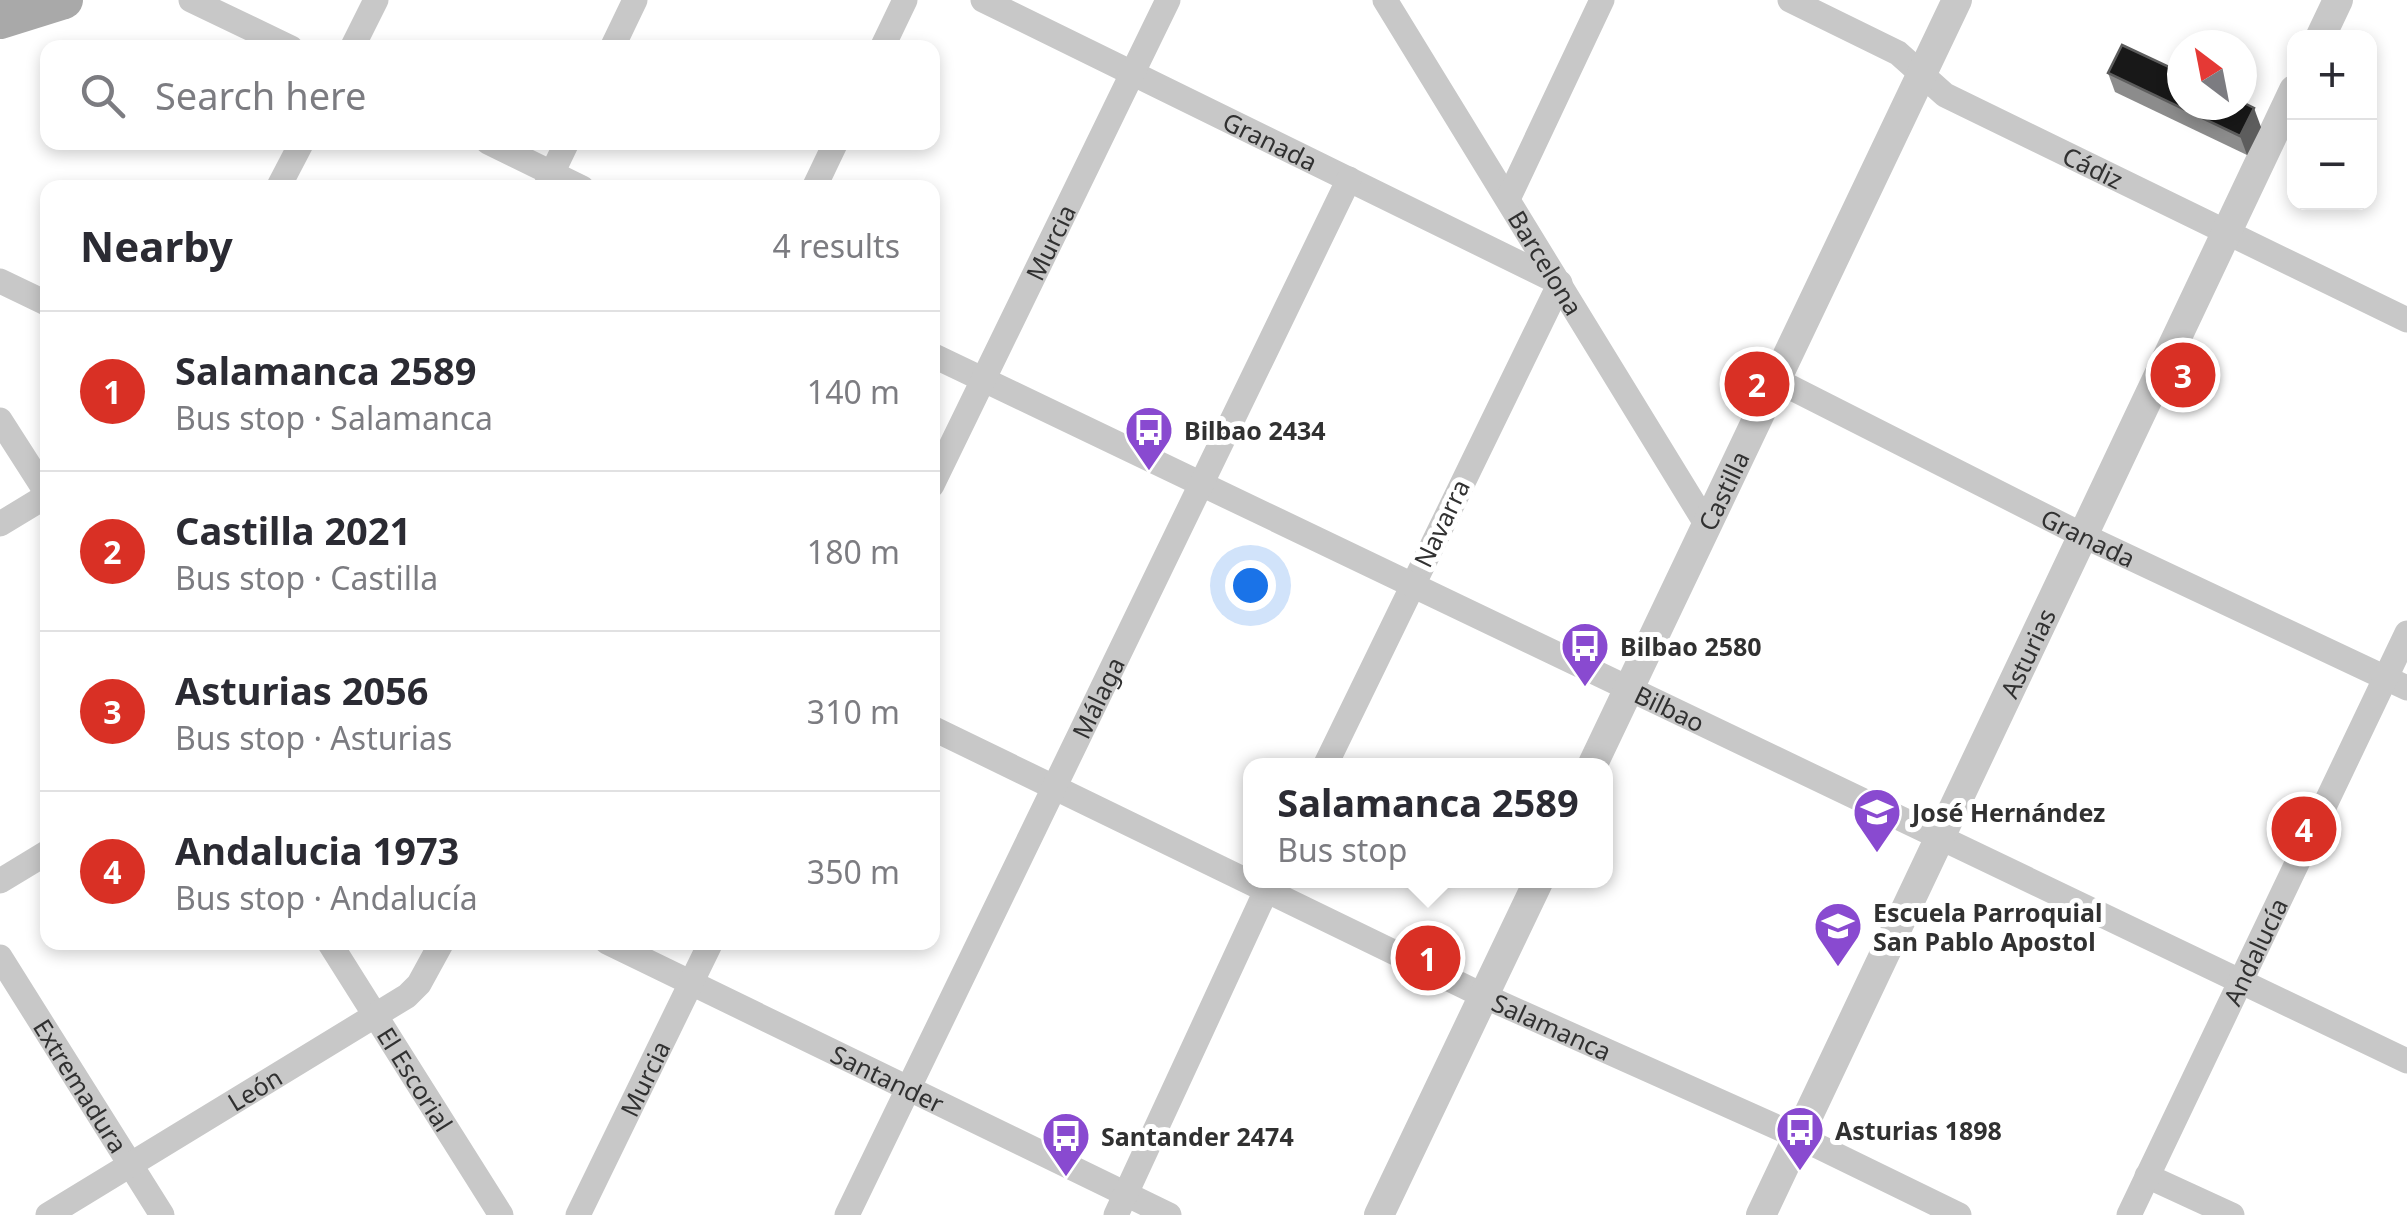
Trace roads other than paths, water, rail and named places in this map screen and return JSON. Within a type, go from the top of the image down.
[{"type":"main road","points":[[0,20],[64,0]]},
{"type":"street","points":[[190,0],[274,40]]},
{"type":"street","points":[[356,40],[376,0]]},
{"type":"street","points":[[616,40],[635,0]]},
{"type":"street","points":[[886,40],[905,0]]},
{"type":"street","name":"Granada","points":[[982,0],[1134,71],[1560,283]]},
{"type":"street","name":"Murcia","points":[[940,469],[1168,0]]},
{"type":"street","name":"Barcelona","points":[[1385,0],[1705,522]]},
{"type":"street","points":[[1508,198],[1602,0]]},
{"type":"street","name":"Cádiz","points":[[1790,0],[1898,53],[1944,95],[2407,320]]},
{"type":"street","name":"Castilla","points":[[1596,758],[1957,0]]},
{"type":"street","points":[[2324,30],[2338,0]]},
{"type":"street","name":"Asturias","points":[[1761,1215],[2287,104]]},
{"type":"street","points":[[282,180],[298,150]]},
{"type":"street","points":[[501,150],[549,180],[563,150]]},
{"type":"street","points":[[818,180],[832,150]]},
{"type":"street","name":"Málaga","points":[[847,1215],[1198,483],[1350,178]]},
{"type":"street","points":[[0,282],[40,300]]},
{"type":"street","name":"Navarra","points":[[1329,758],[1560,283]]},
{"type":"street","name":"Bilbao","points":[[940,359],[2407,1061]]},
{"type":"street","name":"Granada","points":[[1774,379],[2084,536],[2396,683]]},
{"type":"street","points":[[0,420],[40,484]]},
{"type":"street","points":[[0,524],[40,499]]},
{"type":"street","name":"Andalucía","points":[[2128,1215],[2240,982],[2396,683],[2407,632]]},
{"type":"street","name":"Salamanca","points":[[940,732],[1243,873]]},
{"type":"street","points":[[0,881],[40,857]]},
{"type":"street","points":[[1121,1205],[1267,888]]},
{"type":"street","name":"Salamanca","points":[[1274,888],[1486,997],[1798,1137],[1959,1215]]},
{"type":"street","points":[[1379,1215],[1535,888]]},
{"type":"street","name":"El Escorial","points":[[334,950],[501,1215]]},
{"type":"street","name":"León","points":[[48,1215],[375,1015],[419,984],[438,950]]},
{"type":"street","name":"Santander","points":[[625,950],[907,1090],[1121,1205],[1170,1215]]},
{"type":"street","name":"Murcia","points":[[578,1215],[706,950]]},
{"type":"street","name":"Extremadura","points":[[0,957],[162,1215]]},
{"type":"street","points":[[2147,1176],[2232,1215]]},
{"type":"place","name":"Asturias 2056","points":[[2183,375]]},
{"type":"place","name":"Castilla 2021","points":[[1757,384]]},
{"type":"place","name":"Bilbao 2434","points":[[1149,472]]},
{"type":"place","name":"Bilbao 2580","points":[[1585,688]]},
{"type":"place","name":"Andalucia 1973","points":[[2304,829]]},
{"type":"place","name":"José Hernández","points":[[1877,854]]},
{"type":"place","name":"Salamanca 2589","points":[[1428,958]]},
{"type":"place","name":"Escuela Parroquial San Pablo Apostol","points":[[1838,968]]},
{"type":"place","name":"Asturias 1898","points":[[1800,1172]]},
{"type":"place","name":"Santander 2474","points":[[1066,1178]]}]
